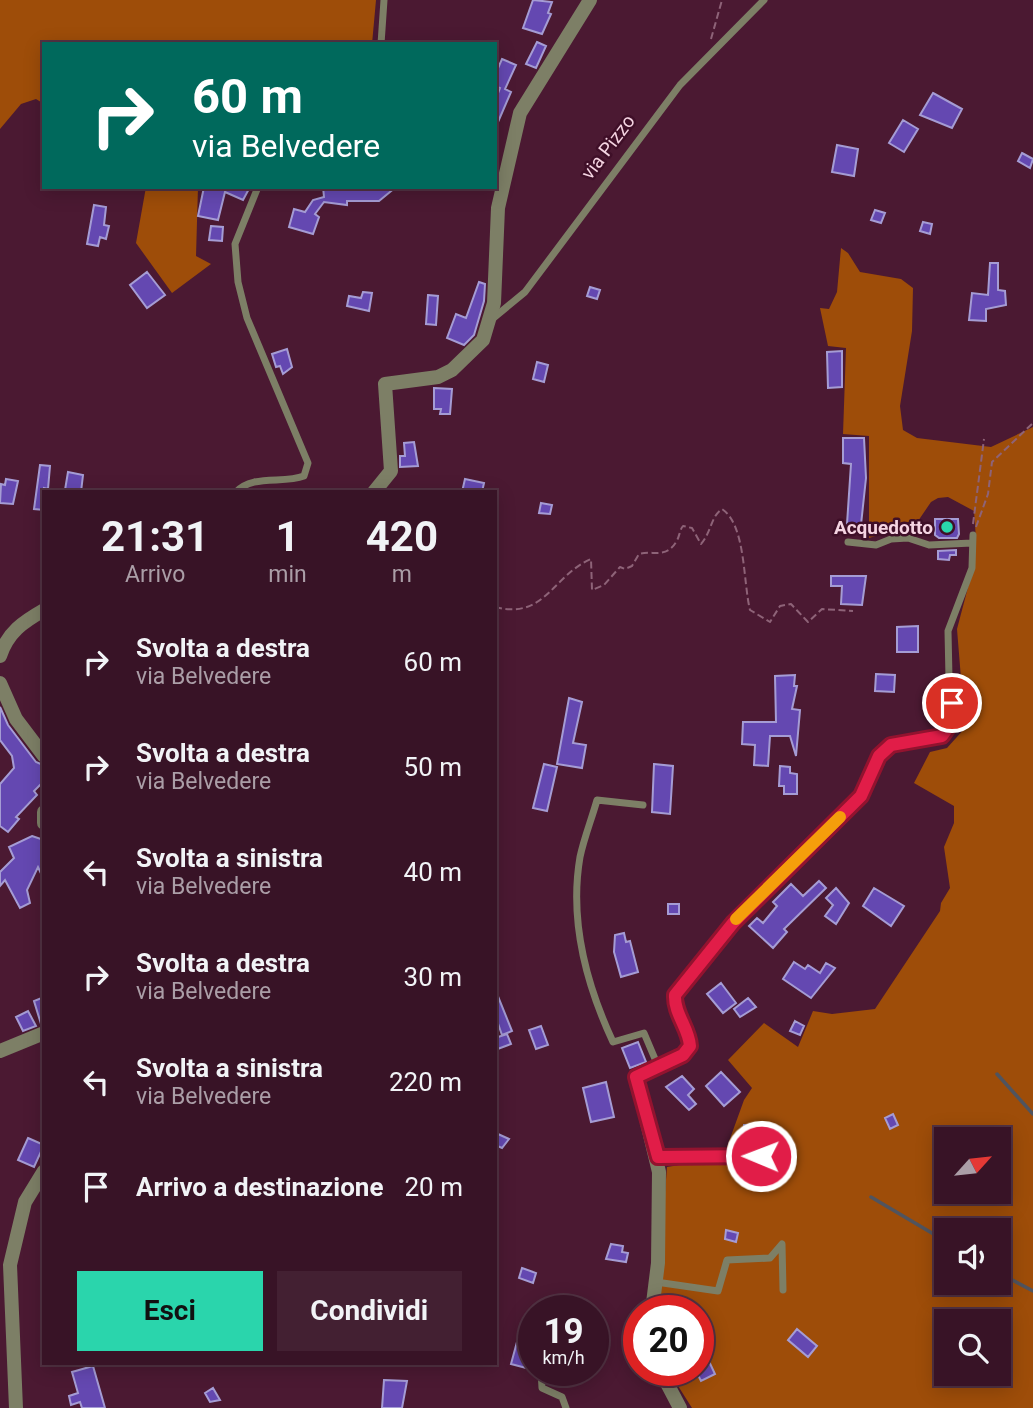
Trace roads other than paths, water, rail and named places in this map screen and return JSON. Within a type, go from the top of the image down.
[{"type":"street","name":"via Pizzo","points":[[376,490],[391,471],[385,384],[438,377],[452,370],[483,340],[494,303],[498,208],[520,113],[590,0]]},
{"type":"street","points":[[0,633],[42,611]]},
{"type":"street","points":[[0,656],[4,643],[16,627]]},
{"type":"street","points":[[0,683],[16,719],[42,752]]},
{"type":"street","points":[[0,1051],[42,1034]]},
{"type":"street","points":[[636,1077],[658,1157],[654,1295]]},
{"type":"street","points":[[16,1408],[10,1265],[25,1202],[42,1174]]},
{"type":"street","points":[[0,1250],[15,1243]]},
{"type":"street","points":[[668,1386],[680,1408]]},
{"type":"lane","points":[[381,42],[384,0]]},
{"type":"lane","name":"via Pizzo","points":[[488,322],[525,292],[680,85],[764,0]]},
{"type":"lane","points":[[238,490],[241,486],[262,480],[291,481],[303,476],[308,463],[247,318],[238,282],[236,244],[257,189]]},
{"type":"lane","points":[[636,1077],[683,1055],[690,1046],[690,1038],[674,1004],[675,995],[708,950],[861,796],[879,756],[891,745],[907,740],[933,740],[942,736],[950,725],[948,631],[972,568],[973,539],[929,545],[908,538],[891,539],[876,545],[848,542]]},
{"type":"lane","points":[[643,806],[597,800],[580,856],[575,908],[592,989],[612,1042],[644,1033],[658,1066]]},
{"type":"lane","points":[[658,1157],[761,1156]]},
{"type":"lane","points":[[656,1282],[718,1291],[727,1260],[770,1258],[782,1244],[783,1290]]},
{"type":"lane","points":[[542,1386],[562,1397],[566,1408]]},
{"type":"waterway","points":[[997,1074],[1033,1114]]},
{"type":"waterway","points":[[871,1197],[934,1234]]},
{"type":"waterway","points":[[1011,1279],[1033,1291]]},
{"type":"place","name":"Acquedotto","points":[[947,527]]}]
